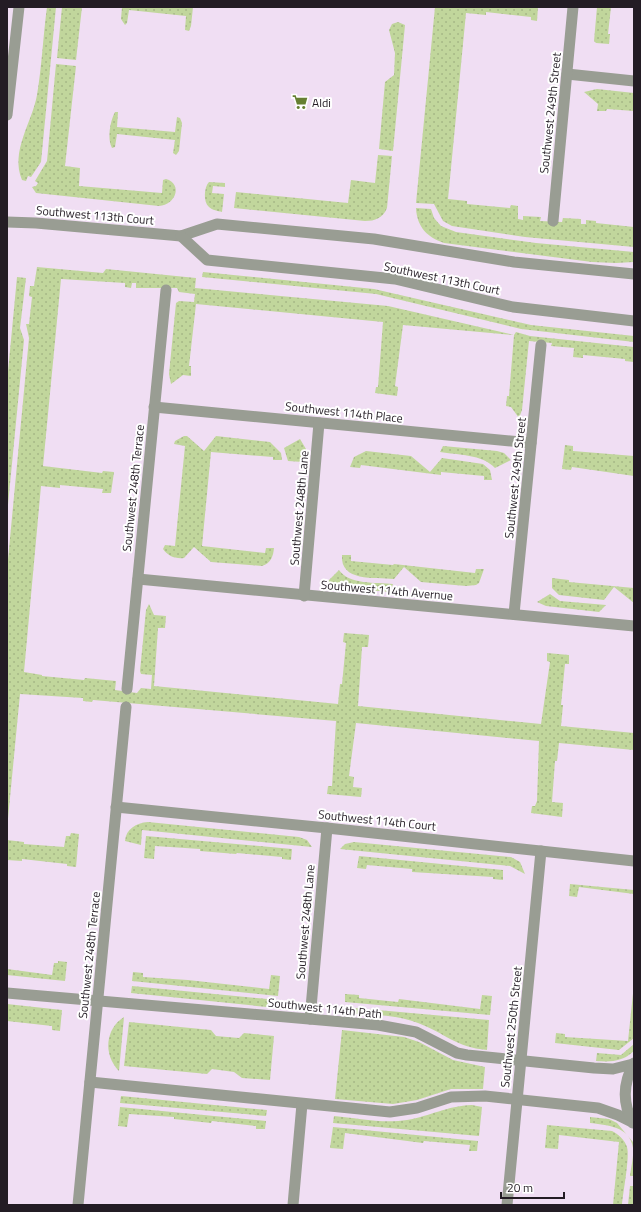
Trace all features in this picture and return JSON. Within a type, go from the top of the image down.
[{"type":"street","points":[[7,115],[19,7]]},
{"type":"street","name":"Southwest 249th Street","points":[[553,221],[573,7]]},
{"type":"street","points":[[567,74],[634,81]]},
{"type":"street","name":"Southwest 113th Court","points":[[7,222],[36,222],[181,236],[218,224],[374,239],[514,262],[634,274]]},
{"type":"street","name":"Southwest 113th Court","points":[[181,236],[207,260],[396,279],[513,307],[634,321]]},
{"type":"street","name":"Southwest 248th Terrace","points":[[127,689],[166,290]]},
{"type":"street","name":"Southwest 249th Street","points":[[514,614],[541,345]]},
{"type":"street","name":"Southwest 114th Place","points":[[154,407],[531,443]]},
{"type":"street","name":"Southwest 248th Lane","points":[[304,596],[319,422]]},
{"type":"street","name":"Southwest 114th Avernue","points":[[138,579],[304,596],[634,626]]},
{"type":"street","name":"Southwest 248th Terrace","points":[[78,1205],[126,707]]},
{"type":"street","name":"Southwest 114th Court","points":[[116,807],[634,861]]},
{"type":"street","name":"Southwest 248th Lane","points":[[310,1019],[327,828]]},
{"type":"street","name":"Southwest 250th Street","points":[[507,1205],[541,851]]},
{"type":"street","name":"Southwest 114th Path","points":[[7,993],[310,1019],[408,1030],[426,1036],[463,1055],[613,1069],[634,1063]]},
{"type":"street","points":[[633,1124],[624,1100],[628,1075],[634,1063]]},
{"type":"street","points":[[90,1082],[390,1112],[408,1110],[459,1096],[517,1100],[598,1108],[612,1112],[633,1124]]},
{"type":"street","points":[[293,1205],[302,1104]]},
{"type":"green space","points":[[47,7],[56,7],[41,162],[31,177],[28,176],[26,181],[22,180],[19,169],[20,148],[37,95]]},
{"type":"green space","points":[[62,7],[82,7],[76,60],[57,58]]},
{"type":"green space","points":[[122,7],[193,7],[191,26],[189,31],[185,30],[186,16],[129,10],[127,23],[125,25],[121,19]]},
{"type":"green space","points":[[435,7],[538,7],[537,21],[531,20],[531,17],[486,12],[486,15],[466,13],[448,199],[467,201],[467,204],[510,208],[511,205],[518,206],[518,219],[523,220],[523,216],[541,217],[540,221],[562,222],[563,218],[581,219],[581,224],[586,224],[586,220],[596,221],[596,223],[634,227],[634,247],[525,237],[452,226],[443,221],[434,204],[416,203]]},
{"type":"green space","points":[[597,7],[611,7],[608,34],[610,34],[609,44],[596,43],[594,41]]},
{"type":"green space","points":[[398,22],[405,25],[393,151],[379,149],[385,82],[394,75],[395,53],[389,30],[392,24]]},
{"type":"green space","points":[[56,64],[76,66],[65,166],[80,168],[79,186],[162,193],[163,180],[166,179],[174,185],[176,189],[170,202],[159,206],[36,193],[32,187],[36,186],[38,183],[35,181],[47,161]]},
{"type":"green space","points":[[597,89],[634,93],[634,111],[607,109],[606,111],[597,111],[598,104],[584,92]]},
{"type":"green space","points":[[115,112],[118,112],[117,127],[175,132],[177,117],[180,118],[182,123],[179,151],[176,155],[173,153],[175,140],[117,134],[115,147],[112,148],[110,144],[110,130]]},
{"type":"green space","points":[[378,155],[392,156],[387,208],[381,217],[375,220],[365,221],[234,208],[236,192],[348,203],[351,180],[375,183]]},
{"type":"green space","points":[[209,182],[225,183],[225,187],[213,186],[212,193],[224,194],[222,212],[210,208],[207,205],[205,191]]},
{"type":"green space","points":[[416,208],[431,209],[434,218],[441,226],[456,232],[536,243],[634,252],[634,262],[592,262],[444,243],[433,238],[424,230],[418,221]]},
{"type":"green space","points":[[37,267],[103,273],[106,269],[196,278],[195,288],[388,306],[514,335],[403,325],[395,386],[398,387],[397,396],[375,393],[376,387],[378,387],[383,322],[196,304],[189,366],[191,366],[191,376],[183,375],[171,384],[169,374],[176,303],[179,301],[194,302],[195,294],[179,292],[177,288],[136,288],[136,283],[132,283],[131,288],[125,287],[125,283],[61,279],[43,466],[102,473],[103,471],[114,472],[111,493],[102,493],[103,489],[60,485],[60,488],[41,486],[24,672],[42,676],[116,681],[115,690],[137,693],[141,688],[151,689],[152,675],[141,674],[140,671],[146,610],[149,604],[154,615],[166,616],[165,628],[158,628],[154,686],[338,704],[340,684],[342,684],[346,643],[343,642],[344,633],[369,635],[368,647],[362,647],[358,706],[541,724],[550,662],[547,661],[547,653],[569,655],[569,664],[565,664],[561,705],[563,705],[561,726],[634,733],[634,750],[559,743],[557,761],[555,761],[552,802],[563,803],[562,817],[531,813],[532,806],[535,806],[537,801],[539,741],[356,723],[349,776],[354,777],[353,787],[362,788],[361,797],[327,794],[328,786],[332,786],[336,721],[93,700],[92,702],[83,701],[83,698],[20,694],[7,829],[7,570],[29,338],[26,324],[29,324],[32,297],[29,296],[30,286],[34,286]]},
{"type":"green space","points":[[203,272],[374,289],[531,325],[634,336],[634,342],[521,329],[376,294],[202,277]]},
{"type":"green space","points":[[17,277],[26,278],[20,328],[24,340],[7,515],[7,382]]},
{"type":"green space","points":[[516,332],[530,336],[634,347],[634,362],[625,361],[625,359],[583,355],[583,358],[573,357],[574,348],[551,346],[552,343],[529,341],[522,410],[519,418],[511,407],[506,406],[507,396],[509,396],[514,335]]},
{"type":"green space","points":[[187,436],[204,451],[216,436],[270,442],[281,453],[282,460],[273,460],[273,457],[211,452],[202,546],[265,553],[266,548],[274,548],[272,557],[268,563],[262,566],[211,562],[194,547],[184,558],[178,558],[169,555],[163,549],[165,545],[175,546],[185,446],[174,444],[175,441]]},
{"type":"green space","points":[[300,439],[306,449],[305,460],[303,462],[288,461],[284,448]]},
{"type":"green space","points":[[565,445],[573,446],[573,451],[634,456],[634,476],[572,467],[571,470],[562,469]]},
{"type":"green space","points":[[443,446],[497,451],[504,453],[511,460],[495,468],[490,463],[477,458],[440,452]]},
{"type":"green space","points":[[366,451],[411,456],[430,472],[442,458],[483,464],[490,470],[492,480],[484,480],[484,476],[441,472],[441,475],[361,465],[360,468],[350,467],[354,457]]},
{"type":"green space","points":[[342,555],[351,555],[351,561],[475,573],[476,569],[484,569],[479,583],[476,585],[466,586],[421,582],[404,567],[394,579],[368,578],[352,574],[346,570],[343,564]]},
{"type":"green space","points":[[339,570],[343,575],[349,578],[363,582],[393,584],[390,592],[347,589],[327,582]]},
{"type":"green space","points":[[552,578],[569,580],[569,582],[634,588],[634,603],[614,587],[604,600],[559,595],[552,588]]},
{"type":"green space","points":[[550,594],[560,601],[606,605],[599,612],[546,606],[537,602]]},
{"type":"green space","points":[[148,822],[299,837],[307,840],[312,847],[142,830],[141,845],[125,841],[127,833],[132,827]]},
{"type":"green space","points":[[71,833],[79,834],[76,867],[67,866],[67,864],[22,859],[22,861],[7,860],[7,840],[24,842],[24,844],[64,847],[66,836],[70,836]]},
{"type":"green space","points":[[146,836],[292,849],[291,860],[282,859],[282,857],[155,846],[154,859],[144,858]]},
{"type":"green space","points":[[354,842],[511,857],[520,862],[525,874],[510,866],[340,849],[345,844]]},
{"type":"green space","points":[[359,856],[503,870],[503,880],[493,879],[493,877],[412,872],[412,869],[367,865],[366,869],[357,868]]},
{"type":"green space","points":[[570,884],[634,890],[634,894],[579,887],[577,897],[569,896]]},
{"type":"green space","points":[[58,961],[67,962],[65,981],[7,975],[7,969],[52,975],[54,963],[58,963]]},
{"type":"green space","points":[[133,972],[143,973],[143,977],[188,980],[269,989],[271,975],[280,976],[278,996],[132,981]]},
{"type":"green space","points":[[634,984],[634,1038],[619,1050],[555,1043],[556,1033],[565,1034],[565,1037],[628,1041]]},
{"type":"green space","points":[[132,986],[278,1000],[277,1008],[131,993]]},
{"type":"green space","points":[[345,994],[359,995],[359,998],[398,1002],[399,999],[480,1009],[482,995],[492,996],[490,1015],[345,1002]]},
{"type":"green space","points":[[7,1004],[62,1010],[60,1031],[52,1030],[52,1026],[7,1021]]},
{"type":"green space","points":[[344,1007],[489,1020],[487,1050],[458,1043],[427,1027],[409,1020],[381,1015],[344,1013]]},
{"type":"green space","points":[[124,1017],[119,1071],[110,1058],[108,1042],[113,1028]]},
{"type":"green space","points":[[129,1022],[211,1030],[216,1036],[239,1038],[244,1033],[274,1036],[270,1080],[242,1078],[234,1072],[212,1069],[207,1074],[124,1066]]},
{"type":"green space","points":[[342,1030],[404,1037],[419,1042],[453,1060],[485,1067],[483,1089],[451,1089],[417,1100],[393,1104],[335,1099]]},
{"type":"green space","points":[[634,1044],[634,1051],[630,1055],[611,1061],[596,1061],[597,1053],[621,1055]]},
{"type":"green space","points":[[121,1096],[267,1110],[266,1116],[120,1103]]},
{"type":"green space","points":[[472,1105],[482,1107],[479,1136],[333,1123],[334,1116],[379,1121],[398,1121],[416,1118],[454,1107]]},
{"type":"green space","points":[[120,1107],[266,1121],[265,1129],[256,1129],[256,1126],[212,1121],[211,1123],[174,1119],[174,1117],[129,1114],[127,1127],[118,1126]]},
{"type":"green space","points":[[590,1117],[609,1119],[617,1123],[627,1135],[610,1126],[590,1123]]},
{"type":"green space","points":[[547,1125],[612,1131],[625,1142],[628,1152],[622,1205],[613,1205],[619,1142],[559,1135],[558,1149],[545,1148]]},
{"type":"green space","points":[[333,1127],[478,1141],[477,1151],[469,1151],[470,1145],[424,1141],[423,1143],[345,1133],[343,1149],[330,1148]]},
{"type":"green space","points":[[628,1136],[633,1142],[634,1176],[630,1176],[633,1148]]},
{"type":"green space","points":[[630,1186],[634,1186],[634,1205],[628,1205]]},
{"type":"place","name":"Aldi","points":[[300,102]]}]
